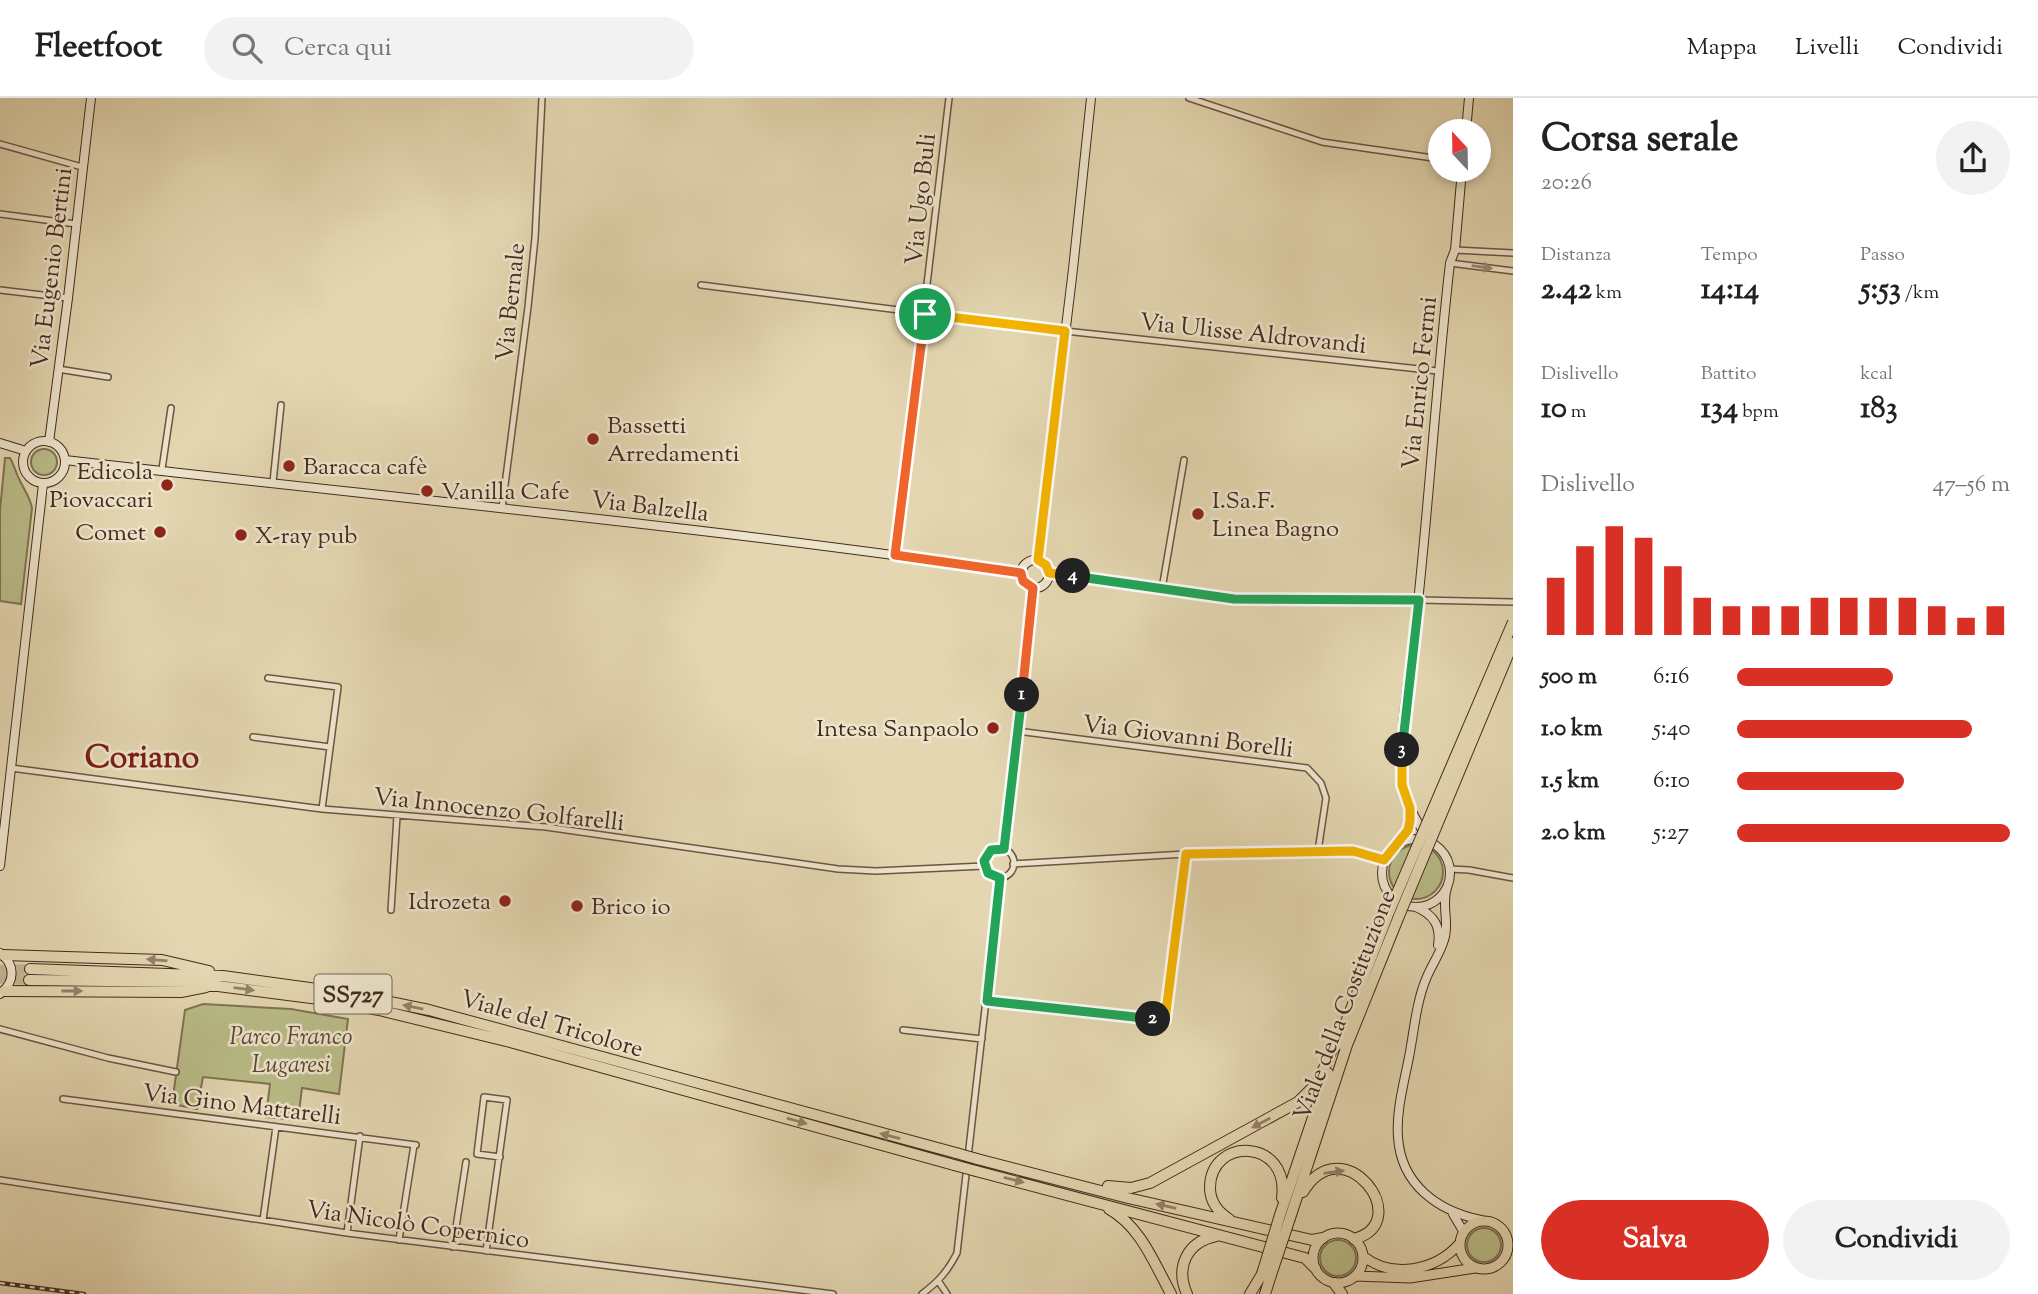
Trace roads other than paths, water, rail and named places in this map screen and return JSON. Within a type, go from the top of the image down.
[{"type":"highway","name":"Viale della Costituzione","points":[[1285,1217],[1300,1189],[1347,1045],[1394,914],[1513,622]]},
{"type":"highway","name":"Viale della Costituzione","points":[[1394,914],[1513,643]]},
{"type":"highway","points":[[1054,1177],[1077,1178],[1121,1189],[1141,1186],[1161,1178],[1298,1102],[1318,1082],[1331,1052],[1339,1041],[1394,914]]},
{"type":"highway","points":[[1,953],[162,960],[223,976]]},
{"type":"highway","name":"Viale del Tricolore","points":[[666,1081],[429,1010],[346,993],[223,976],[30,974],[217,985],[379,1010],[1054,1177]]},
{"type":"highway","points":[[2,992],[181,992],[217,985]]},
{"type":"highway","name":"Viale della Costituzione","points":[[1285,1217],[1339,1041]]},
{"type":"highway","name":"Viale del Tricolore","points":[[685,1085],[954,1165],[1052,1189]]},
{"type":"highway","points":[[1233,1221],[1222,1215],[1214,1205],[1210,1181],[1214,1169],[1222,1159],[1245,1150],[1257,1151],[1277,1166],[1282,1177],[1285,1217]]},
{"type":"highway","points":[[1252,1294],[1266,1274],[1285,1217],[1304,1189],[1318,1176],[1337,1170],[1354,1173],[1369,1184],[1374,1192],[1378,1208],[1374,1225],[1362,1237],[1354,1239]]},
{"type":"highway","points":[[1054,1177],[1128,1198],[1312,1240],[1323,1238]]},
{"type":"highway","points":[[1052,1189],[1306,1258],[1315,1268]]},
{"type":"highway","points":[[1052,1189],[1108,1209],[1126,1221],[1140,1236],[1171,1294]]},
{"type":"highway","points":[[1187,1294],[1181,1269],[1192,1247],[1215,1236],[1227,1237]]},
{"type":"highway","points":[[1266,1274],[1267,1294]]},
{"type":"highway","points":[[1334,1283],[1342,1294]]},
{"type":"main road","points":[[1477,1268],[1464,1259],[1460,1244],[1463,1231],[1481,1220],[1502,1228],[1513,1227]]},
{"type":"main road","points":[[1355,1276],[1410,1278],[1491,1268],[1503,1261],[1510,1252],[1502,1228]]},
{"type":"main road","points":[[1363,1256],[1355,1276],[1349,1280],[1334,1283],[1320,1275],[1315,1268],[1314,1252],[1323,1238],[1339,1233],[1354,1239],[1363,1256],[1372,1263],[1389,1268],[1410,1269],[1426,1266],[1443,1260],[1460,1244]]},
{"type":"street","name":"Via Eugenio Bertini","points":[[49,442],[91,98]]},
{"type":"street","name":"Via Bernale","points":[[502,508],[529,296],[542,98]]},
{"type":"street","name":"Via Ugo Buli","points":[[895,555],[949,98]]},
{"type":"street","points":[[1038,560],[1091,98]]},
{"type":"street","points":[[1189,98],[1322,142],[1428,157]]},
{"type":"street","points":[[1467,119],[1469,98]]},
{"type":"street","points":[[0,144],[82,167]]},
{"type":"street","name":"Via Enrico Fermi","points":[[1410,808],[1402,785],[1402,749],[1419,600],[1438,370],[1450,263],[1455,250],[1461,182]]},
{"type":"street","points":[[0,214],[76,224]]},
{"type":"street","points":[[1455,250],[1513,253]]},
{"type":"street","points":[[1450,263],[1513,271]]},
{"type":"street","name":"Via Ulisse Aldrovandi","points":[[701,285],[1065,331],[1438,370]]},
{"type":"street","points":[[0,290],[68,298]]},
{"type":"street","points":[[58,369],[108,377]]},
{"type":"street","points":[[273,482],[281,405]]},
{"type":"street","points":[[162,469],[171,408]]},
{"type":"street","points":[[49,442],[60,448],[65,460],[62,474],[43,484],[36,482],[25,472],[22,465],[26,451],[36,443],[49,442]]},
{"type":"street","points":[[0,443],[26,451]]},
{"type":"street","name":"Via Balzella","points":[[65,460],[502,508],[895,555],[1021,573]]},
{"type":"street","points":[[1162,589],[1184,460]]},
{"type":"street","points":[[0,866],[3,809],[11,768],[43,484]]},
{"type":"street","points":[[1038,560],[1046,565],[1049,573],[1043,586],[1033,588],[1023,581],[1021,573],[1026,562],[1038,560]]},
{"type":"street","points":[[1049,573],[1234,599],[1513,602]]},
{"type":"street","points":[[1004,849],[1033,588]]},
{"type":"street","points":[[268,678],[338,687],[322,809]]},
{"type":"street","name":"Via Giovanni Borelli","points":[[1017,732],[1307,768],[1321,783],[1326,797],[1318,850]]},
{"type":"street","points":[[253,737],[330,747]]},
{"type":"street","name":"Via Innocenzo Golfarelli","points":[[11,768],[322,809],[546,827],[838,869],[876,871],[984,866]]},
{"type":"street","points":[[1410,808],[1429,841],[1443,852],[1450,869],[1443,899],[1446,929],[1444,941],[1422,991],[1400,1104],[1398,1137],[1404,1162],[1416,1184],[1432,1200],[1451,1212],[1458,1219],[1463,1231]]},
{"type":"street","points":[[1410,808],[1408,830],[1384,860],[1382,879],[1385,888],[1398,902],[1416,907],[1432,916],[1440,935],[1436,956]]},
{"type":"street","points":[[391,910],[397,816]]},
{"type":"street","points":[[1398,844],[1418,839],[1429,841]]},
{"type":"street","points":[[995,849],[1004,849],[1011,855],[1013,864],[1007,875],[1000,878],[991,876],[984,866],[988,853],[995,849]]},
{"type":"street","points":[[1013,864],[1318,850],[1353,851],[1384,860]]},
{"type":"street","points":[[987,1001],[1165,1020],[1186,854]]},
{"type":"street","points":[[1450,869],[1513,878]]},
{"type":"street","points":[[922,1294],[939,1282],[957,1253],[1000,878]]},
{"type":"street","points":[[1416,907],[1434,902],[1447,888]]},
{"type":"street","points":[[1,953],[10,963],[12,973],[10,983],[2,992]]},
{"type":"street","points":[[0,1029],[108,1058],[176,1072]]},
{"type":"street","points":[[902,1030],[982,1038]]},
{"type":"street","points":[[486,1251],[500,1157],[507,1100],[484,1097],[477,1154],[500,1157]]},
{"type":"street","name":"Via Gino Mattarelli","points":[[63,1099],[415,1145],[399,1240]]},
{"type":"street","points":[[263,1220],[276,1126]]},
{"type":"street","points":[[347,1233],[360,1136]]},
{"type":"street","points":[[453,1247],[466,1162]]},
{"type":"street","name":"Via Nicolò Copernico","points":[[0,1180],[347,1233],[833,1294]]},
{"type":"street","points":[[1451,1212],[1481,1220]]},
{"type":"street","points":[[939,1282],[947,1294]]},
{"type":"tunnel","points":[[0,970],[30,969]]},
{"type":"tunnel","points":[[0,979],[29,980]]},
{"type":"railway","points":[[0,1283],[84,1294]]},
{"type":"place","name":"Bassetti Arredamenti","points":[[593,439]]},
{"type":"place","name":"Baracca cafè","points":[[289,466]]},
{"type":"place","name":"Edicola Piovaccari","points":[[167,485]]},
{"type":"place","name":"Vanilla Cafe","points":[[427,491]]},
{"type":"place","name":"I.Sa.F. Linea Bagno","points":[[1198,514]]},
{"type":"place","name":"Comet","points":[[160,532]]},
{"type":"place","name":"X-ray pub","points":[[241,535]]},
{"type":"place","name":"Intesa Sanpaolo","points":[[993,728]]},
{"type":"place","name":"Idrozeta","points":[[505,901]]},
{"type":"place","name":"Brico io","points":[[577,906]]},
{"type":"district","name":"Coriano","points":[[142,756]]},
{"type":"park label","name":"Parco Franco Lugaresi","points":[[291,1050]]}]
